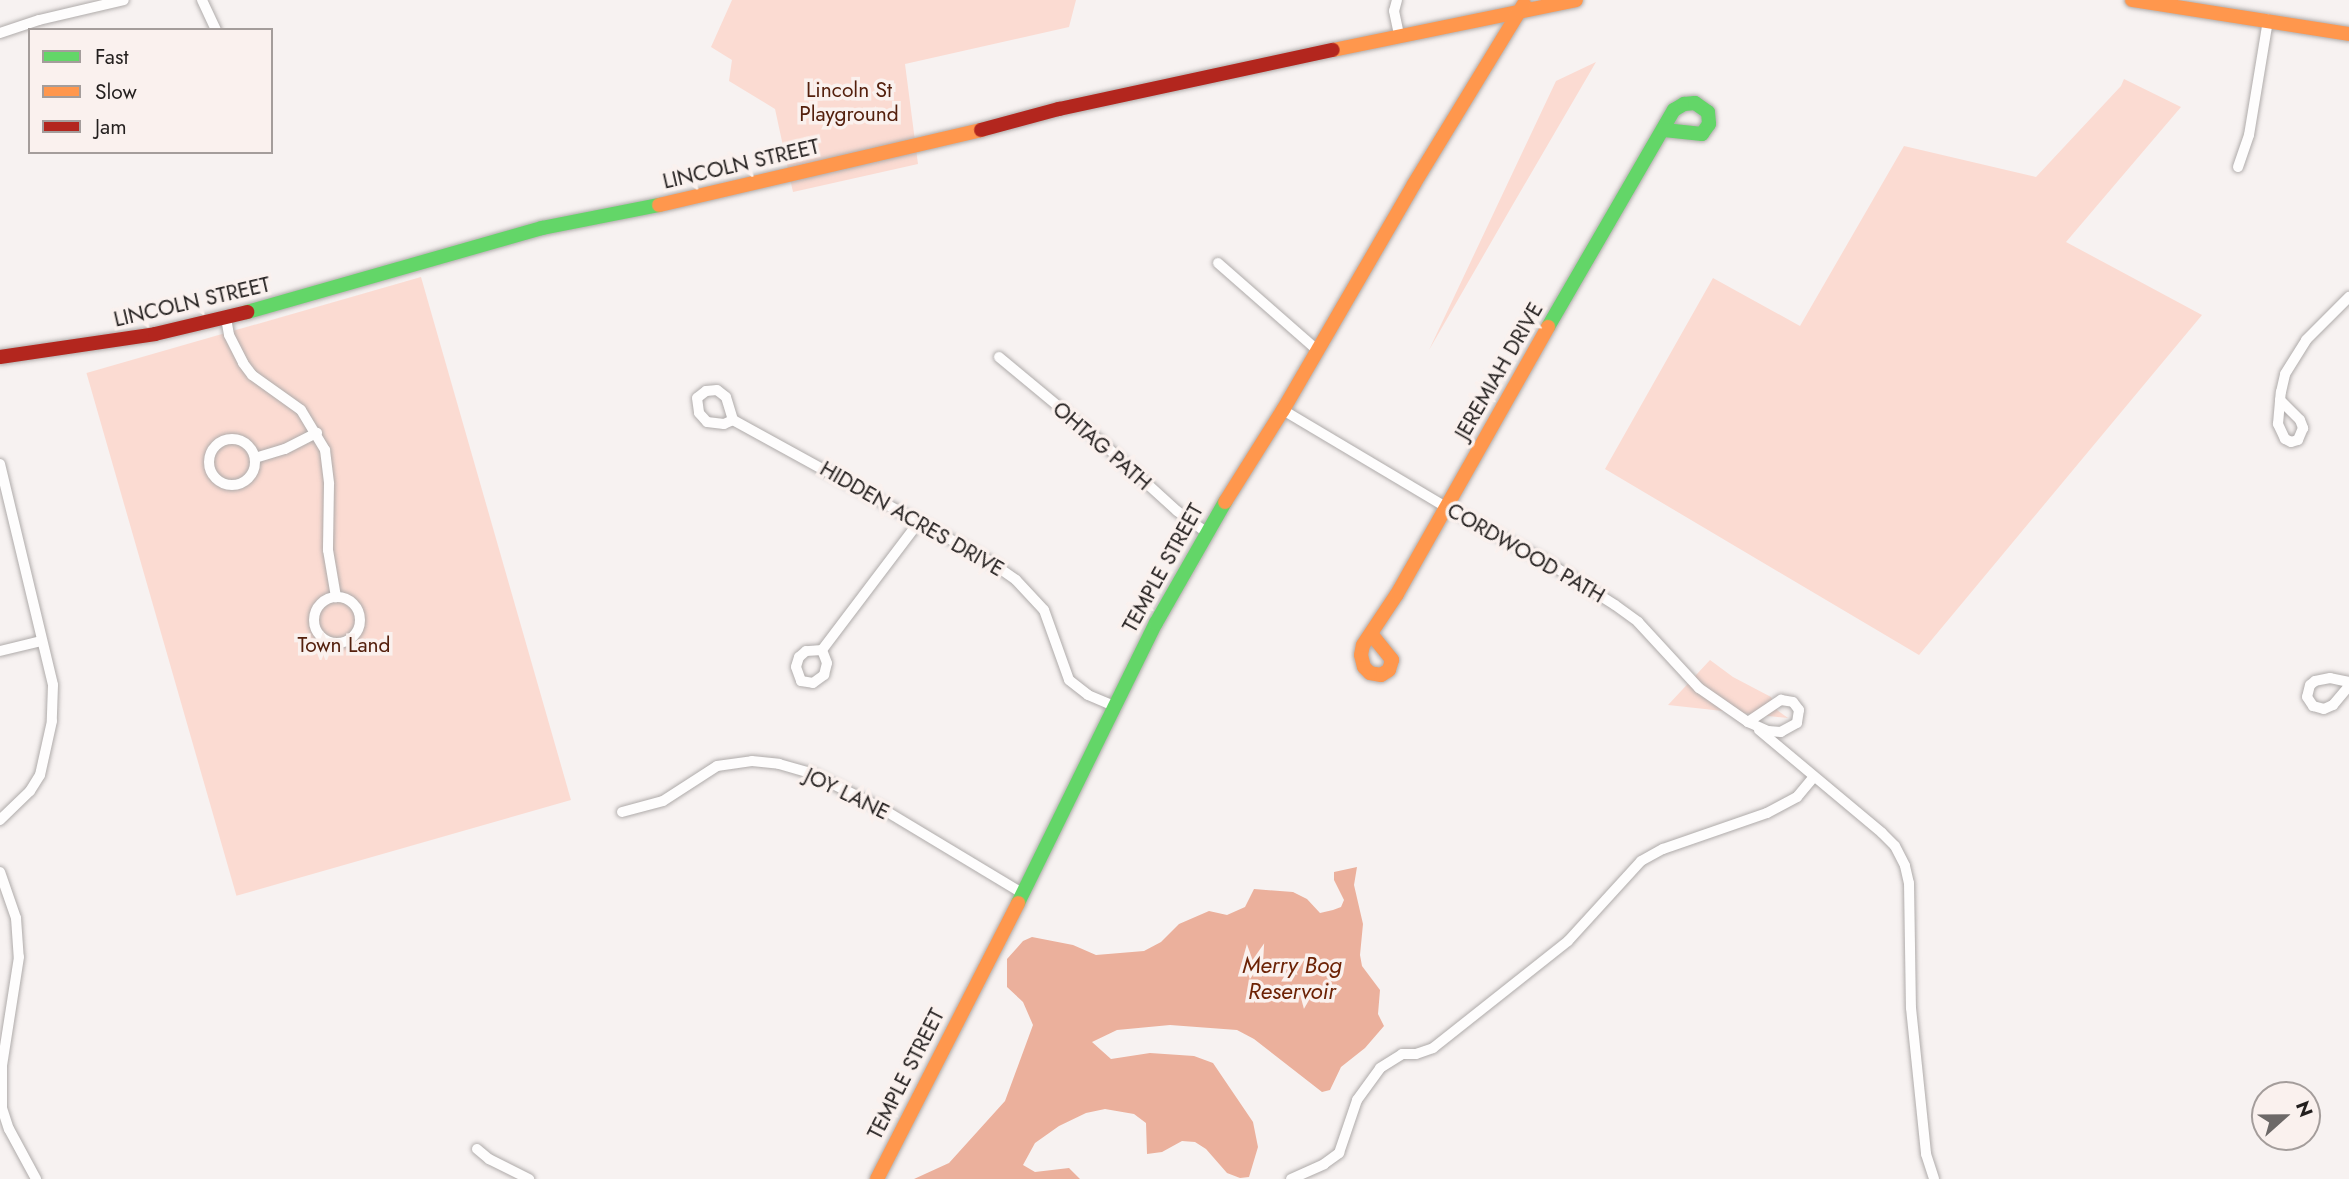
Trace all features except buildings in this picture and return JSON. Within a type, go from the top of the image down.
[{"type":"main road","name":"LINCOLN STREET","points":[[0,357],[116,341],[226,318],[542,228],[724,191],[796,172],[932,143],[1059,109],[1398,35],[1524,4],[1576,0]]},
{"type":"main road","points":[[2132,0],[2349,34]]},
{"type":"main road","name":"TEMPLE STREET","points":[[877,1179],[1023,893],[1156,622],[1414,184],[1524,4]]},
{"type":"main road","name":"JEREMIAH DRIVE","points":[[1372,635],[1444,506],[1664,130]]},
{"type":"street","points":[[0,33],[39,20],[124,0]]},
{"type":"street","points":[[202,0],[215,28]]},
{"type":"street","points":[[1397,0],[1394,11],[1398,35]]},
{"type":"street","points":[[2238,167],[2249,135],[2268,20]]},
{"type":"street","points":[[1218,263],[1318,351]]},
{"type":"street","points":[[2280,400],[2282,383],[2290,362],[2319,326],[2349,297]]},
{"type":"street","points":[[226,318],[235,349],[252,375],[301,410],[317,433],[328,466],[327,540],[337,597]]},
{"type":"street","name":"OHTAG PATH","points":[[999,357],[1099,440],[1177,511],[1207,533]]},
{"type":"street","name":"CORDWOOD PATH","points":[[1283,410],[1444,506],[1547,562],[1615,605],[1638,622],[1699,688],[1748,722],[1889,840],[1908,876],[1911,1008],[1924,1135],[1934,1179]]},
{"type":"street","name":"HIDDEN ACRES DRIVE","points":[[733,420],[989,561],[1030,592],[1049,621],[1069,680],[1088,695],[1114,706]]},
{"type":"street","points":[[255,458],[317,433]]},
{"type":"street","points":[[227,438],[248,444],[255,458],[252,473],[240,484],[224,484],[212,474],[209,467],[210,452],[227,438]]},
{"type":"street","points":[[0,464],[53,685],[52,721],[45,757],[30,791],[0,820]]},
{"type":"street","points":[[822,650],[918,523]]},
{"type":"street","points":[[337,597],[353,603],[360,616],[360,624],[353,638],[338,643],[323,638],[317,632],[314,617],[320,604],[337,597]]},
{"type":"street","points":[[0,651],[41,641]]},
{"type":"street","name":"JOY LANE","points":[[622,812],[663,801],[718,766],[752,761],[779,764],[813,774],[881,808],[1023,893]]},
{"type":"street","points":[[1291,1179],[1324,1164],[1339,1153],[1357,1100],[1380,1068],[1402,1054],[1416,1054],[1433,1048],[1568,941],[1641,861],[1663,849],[1767,813],[1797,797],[1814,777]]},
{"type":"street","points":[[0,872],[16,918],[19,957],[2,1066],[2,1108],[9,1129],[36,1179]]},
{"type":"street","points":[[477,1149],[489,1159],[528,1179]]},
{"type":"green space","name":"Lincoln St Playground","points":[[732,0],[1076,0],[1069,27],[905,64],[918,164],[793,192],[775,109],[729,81],[732,60],[711,47]]},
{"type":"green space","points":[[1596,62],[1512,206],[1429,350],[1556,81]]},
{"type":"green space","points":[[2124,79],[2181,107],[2066,242],[2202,315],[1919,655],[1605,469],[1713,278],[1800,326],[1904,146],[2036,177],[2121,86]]},
{"type":"green space","name":"Town Land","points":[[421,277],[571,800],[236,896],[86,373]]},
{"type":"green space","points":[[1710,660],[1733,677],[1771,697],[1777,710],[1788,718],[1668,705]]},
{"type":"water","name":"Merry Bog Reservoir","points":[[1357,867],[1354,885],[1363,924],[1360,955],[1362,966],[1380,990],[1378,1014],[1384,1026],[1365,1048],[1341,1067],[1330,1090],[1322,1092],[1254,1039],[1237,1030],[1170,1025],[1117,1030],[1092,1042],[1111,1059],[1150,1053],[1194,1056],[1213,1063],[1253,1122],[1258,1147],[1249,1177],[1240,1178],[1227,1173],[1206,1149],[1195,1142],[1182,1141],[1162,1152],[1147,1154],[1146,1123],[1134,1114],[1105,1109],[1086,1113],[1059,1126],[1035,1143],[1023,1165],[1035,1172],[1069,1168],[1080,1179],[914,1179],[949,1163],[1005,1101],[1033,1025],[1023,1002],[1007,987],[1007,959],[1023,941],[1032,937],[1073,945],[1096,955],[1144,951],[1161,942],[1179,924],[1209,911],[1227,915],[1245,907],[1254,889],[1293,892],[1307,899],[1320,913],[1341,907],[1344,900],[1334,880],[1334,872]]},
{"type":"traffic: fast","points":[[1548,327],[1674,110],[1684,104],[1695,103],[1708,112],[1709,124],[1702,134],[1664,130]]},
{"type":"traffic: fast","points":[[247,312],[542,228],[659,205]]},
{"type":"traffic: fast","points":[[1018,903],[1156,623],[1225,502]]},
{"type":"traffic: slow","points":[[1333,50],[1576,0]]},
{"type":"traffic: slow","points":[[2132,0],[2349,34]]},
{"type":"traffic: slow","points":[[1225,502],[1283,410],[1414,184],[1524,4]]},
{"type":"traffic: slow","points":[[659,205],[981,130]]},
{"type":"traffic: slow","points":[[1372,635],[1392,660],[1389,670],[1381,675],[1370,673],[1364,667],[1361,655],[1363,645],[1397,594],[1548,327]]},
{"type":"traffic: slow","points":[[877,1179],[1018,903]]},
{"type":"traffic: jam","points":[[981,130],[1059,109],[1333,50]]},
{"type":"traffic: jam","points":[[0,357],[155,334],[247,312]]}]
